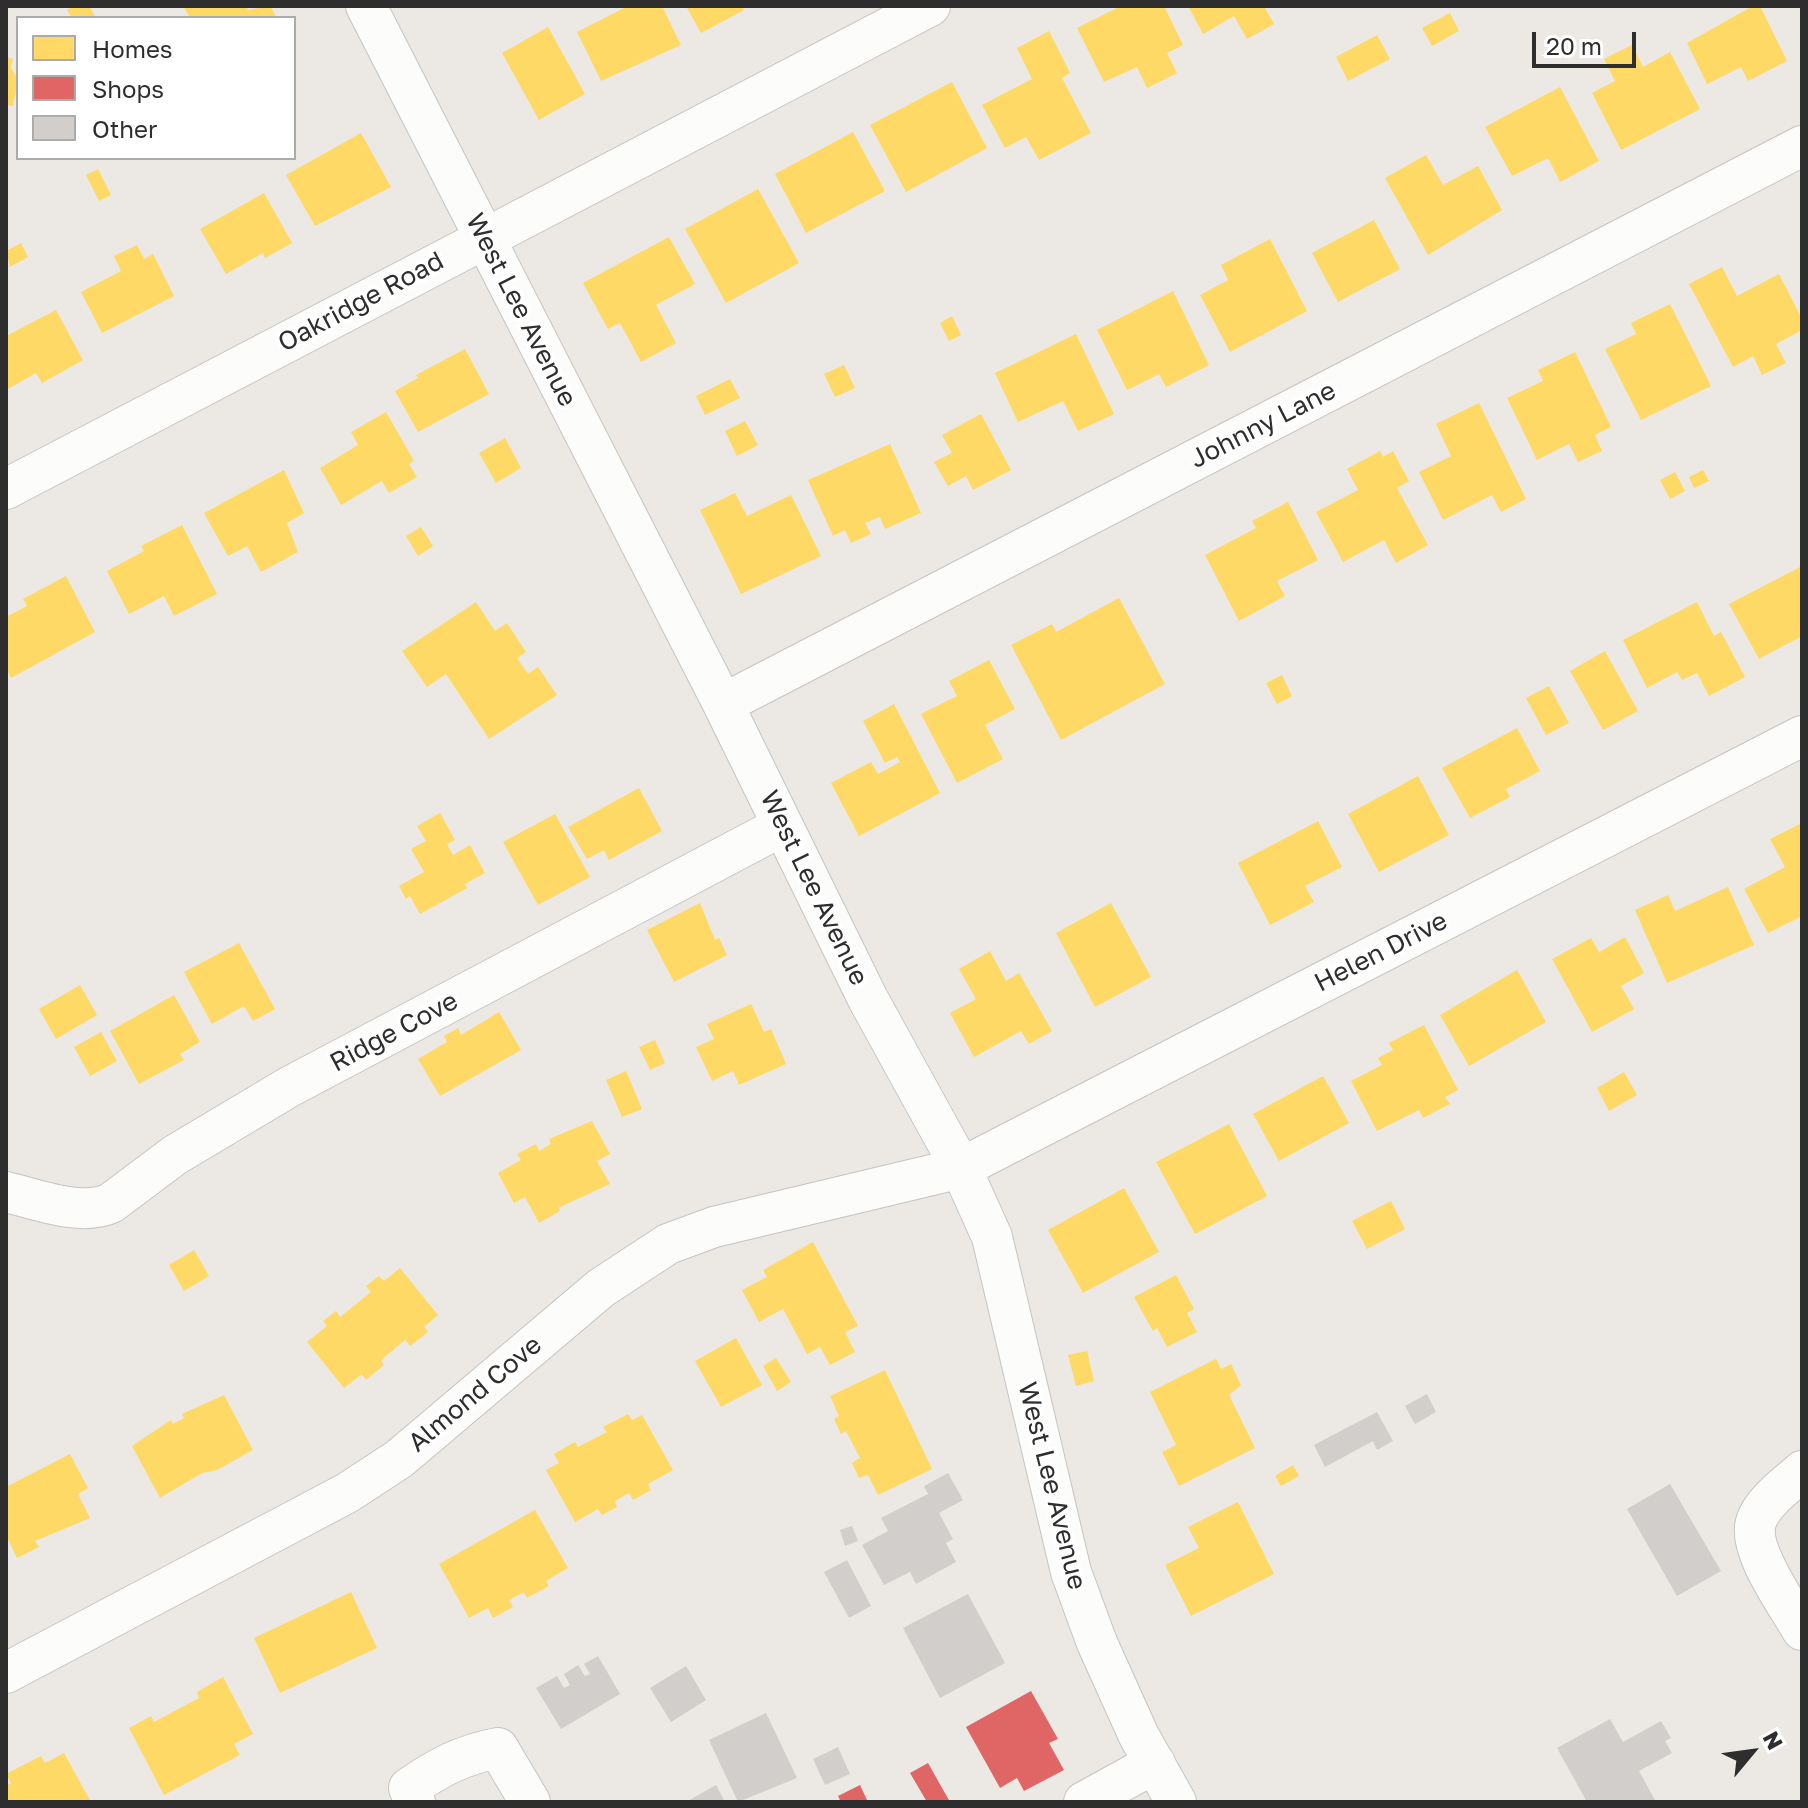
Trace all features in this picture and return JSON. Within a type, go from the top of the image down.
[{"type":"street","name":"West Lee Avenue","points":[[366,6],[486,236],[667,600],[723,704],[868,999],[961,1168],[992,1237],[1071,1572],[1097,1643],[1176,1802]]},
{"type":"street","name":"Oakridge Road","points":[[6,489],[930,6]]},
{"type":"street","name":"Johnny Lane","points":[[723,704],[1802,146]]},
{"type":"street","name":"Helen Drive","points":[[961,1168],[1802,736]]},
{"type":"street","name":"Ridge Cove","points":[[6,1192],[68,1206],[100,1208],[111,1203],[175,1155],[289,1087],[782,826]]},
{"type":"street","name":"Almond Cove","points":[[6,1673],[347,1493],[399,1459],[601,1288],[668,1244],[714,1227],[961,1168]]},
{"type":"street","points":[[1802,1471],[1761,1513],[1756,1522],[1754,1545],[1802,1630]]},
{"type":"street","points":[[415,1802],[409,1788],[439,1767],[462,1754],[498,1748],[530,1802]]},
{"type":"street","points":[[1084,1802],[1155,1763]]},
{"type":"building: Homes","points":[[74,6],[89,6],[95,16],[71,16],[67,10]]},
{"type":"building: Homes","points":[[183,6],[246,6],[248,10],[270,6],[276,16],[189,16]]},
{"type":"building: Homes","points":[[628,6],[662,6],[681,45],[601,81],[577,32]]},
{"type":"building: Homes","points":[[686,6],[742,6],[744,10],[701,33]]},
{"type":"building: Homes","points":[[1121,6],[1164,6],[1183,45],[1167,53],[1177,73],[1147,88],[1137,67],[1104,82],[1077,28]]},
{"type":"building: Homes","points":[[1188,6],[1264,6],[1274,24],[1247,39],[1234,16],[1203,34]]},
{"type":"building: Homes","points":[[1753,6],[1760,6],[1787,61],[1748,81],[1741,67],[1707,84],[1687,43]]},
{"type":"building: Homes","points":[[1450,13],[1459,31],[1432,46],[1422,28]]},
{"type":"building: Homes","points":[[548,27],[585,94],[539,120],[502,53]]},
{"type":"building: Homes","points":[[1049,31],[1070,73],[1062,78],[1091,133],[1039,160],[1026,137],[1005,148],[982,105],[1032,79],[1017,48]]},
{"type":"building: Homes","points":[[1377,35],[1390,59],[1348,81],[1336,57]]},
{"type":"building: Homes","points":[[1632,45],[1643,67],[1670,52],[1700,109],[1621,150],[1592,93],[1615,81],[1604,59]]},
{"type":"building: Homes","points":[[6,57],[13,59],[11,68],[16,76],[16,90],[13,106],[6,105]]},
{"type":"building: Homes","points":[[952,82],[987,148],[906,192],[870,125]]},
{"type":"building: Homes","points":[[1560,87],[1599,161],[1560,182],[1548,158],[1512,176],[1485,127]]},
{"type":"building: Homes","points":[[853,132],[885,191],[806,233],[775,174]]},
{"type":"building: Homes","points":[[361,133],[391,187],[315,226],[286,175]]},
{"type":"building: Homes","points":[[1426,155],[1443,185],[1478,166],[1502,210],[1428,255],[1385,178]]},
{"type":"building: Homes","points":[[98,169],[111,195],[99,201],[86,175]]},
{"type":"building: Homes","points":[[758,189],[799,263],[726,303],[685,229]]},
{"type":"building: Homes","points":[[264,193],[292,243],[265,258],[263,253],[226,274],[200,229]]},
{"type":"building: Homes","points":[[1374,220],[1400,269],[1338,302],[1312,253]]},
{"type":"building: Homes","points":[[669,237],[695,284],[656,305],[676,343],[641,362],[620,323],[608,329],[583,283]]},
{"type":"building: Homes","points":[[1270,239],[1307,311],[1230,352],[1200,295],[1228,280],[1221,265]]},
{"type":"building: Homes","points":[[21,243],[28,257],[10,267],[6,251]]},
{"type":"building: Homes","points":[[137,245],[144,259],[153,254],[174,296],[102,333],[81,292],[121,271],[114,256]]},
{"type":"building: Homes","points":[[1722,267],[1737,296],[1779,274],[1802,319],[1802,330],[1776,344],[1786,363],[1762,375],[1753,356],[1733,367],[1689,284]]},
{"type":"building: Homes","points":[[1173,291],[1209,365],[1166,387],[1159,374],[1127,390],[1097,330]]},
{"type":"building: Homes","points":[[1670,304],[1711,386],[1641,420],[1605,349],[1636,334],[1631,323]]},
{"type":"building: Homes","points":[[56,310],[83,360],[42,383],[36,373],[6,390],[6,336]]},
{"type":"building: Homes","points":[[952,316],[961,335],[949,341],[940,323]]},
{"type":"building: Homes","points":[[1076,334],[1114,414],[1078,431],[1063,401],[1018,422],[995,373]]},
{"type":"building: Homes","points":[[465,349],[489,394],[418,432],[395,391],[418,378],[416,375]]},
{"type":"building: Homes","points":[[1575,352],[1611,427],[1595,435],[1602,451],[1578,462],[1569,444],[1537,460],[1507,398],[1543,381],[1538,370]]},
{"type":"building: Homes","points":[[844,365],[855,388],[835,397],[824,374]]},
{"type":"building: Homes","points":[[730,379],[740,398],[705,415],[696,396]]},
{"type":"building: Homes","points":[[1479,403],[1526,499],[1501,512],[1492,495],[1443,520],[1419,472],[1451,456],[1436,424]]},
{"type":"building: Homes","points":[[386,412],[414,461],[409,464],[417,477],[389,493],[382,481],[341,505],[320,468],[358,445],[351,432]]},
{"type":"building: Homes","points":[[981,414],[1011,470],[973,490],[966,476],[948,486],[934,462],[952,453],[942,435]]},
{"type":"building: Homes","points":[[745,421],[758,445],[737,456],[725,431]]},
{"type":"building: Homes","points":[[505,438],[521,468],[496,483],[479,453]]},
{"type":"building: Homes","points":[[890,444],[921,513],[885,529],[880,517],[865,523],[871,534],[851,543],[845,530],[833,536],[808,480]]},
{"type":"building: Homes","points":[[1380,451],[1383,457],[1393,451],[1409,481],[1397,488],[1428,545],[1396,563],[1384,540],[1343,562],[1316,512],[1358,490],[1347,469]]},
{"type":"building: Homes","points":[[284,470],[304,513],[287,523],[298,552],[261,572],[247,546],[228,556],[204,513]]},
{"type":"building: Homes","points":[[1703,470],[1709,481],[1694,488],[1689,477]]},
{"type":"building: Homes","points":[[1675,472],[1685,491],[1670,499],[1660,480]]},
{"type":"building: Homes","points":[[735,493],[747,516],[791,495],[821,556],[741,594],[700,510]]},
{"type":"building: Homes","points":[[1288,502],[1318,560],[1277,581],[1285,596],[1239,621],[1205,555],[1256,528],[1252,521]]},
{"type":"building: Homes","points":[[182,525],[217,594],[174,616],[164,596],[129,614],[107,571],[144,551],[141,546]]},
{"type":"building: Homes","points":[[421,527],[433,546],[418,556],[406,536]]},
{"type":"building: Homes","points":[[1802,566],[1802,636],[1759,659],[1729,604]]},
{"type":"building: Homes","points":[[66,576],[95,632],[11,678],[6,668],[6,617],[27,606],[23,599]]},
{"type":"building: Homes","points":[[1119,598],[1165,684],[1061,740],[1011,645],[1052,624],[1056,632]]},
{"type":"building: Homes","points":[[476,602],[495,631],[507,623],[526,652],[517,658],[528,674],[538,667],[557,695],[489,739],[446,674],[427,687],[402,651]]},
{"type":"building: Homes","points":[[1697,602],[1714,636],[1721,632],[1745,677],[1709,696],[1697,673],[1682,680],[1677,672],[1647,688],[1623,640]]},
{"type":"building: Homes","points":[[1605,651],[1638,711],[1603,730],[1570,671]]},
{"type":"building: Homes","points":[[989,660],[1015,709],[985,725],[1003,759],[957,783],[921,714],[957,696],[949,681]]},
{"type":"building: Homes","points":[[1282,675],[1292,696],[1277,704],[1266,683]]},
{"type":"building: Homes","points":[[1549,686],[1569,723],[1546,735],[1526,698]]},
{"type":"building: Homes","points":[[894,704],[940,793],[859,836],[831,783],[871,762],[878,774],[900,762],[897,757],[885,763],[863,721]]},
{"type":"building: Homes","points":[[1517,728],[1540,771],[1506,789],[1510,797],[1470,818],[1442,768]]},
{"type":"building: Homes","points":[[1418,776],[1449,835],[1379,872],[1348,814]]},
{"type":"building: Homes","points":[[639,788],[662,831],[609,860],[604,850],[587,859],[568,827]]},
{"type":"building: Homes","points":[[440,813],[455,840],[447,844],[453,855],[470,845],[485,873],[465,884],[467,888],[420,914],[410,896],[406,899],[399,886],[424,872],[411,849],[426,841],[417,826]]},
{"type":"building: Homes","points":[[555,814],[590,877],[538,905],[503,842]]},
{"type":"building: Homes","points":[[1318,821],[1342,867],[1305,886],[1314,902],[1270,925],[1238,863]]},
{"type":"building: Homes","points":[[1802,823],[1802,916],[1768,933],[1744,889],[1785,867],[1770,839]]},
{"type":"building: Homes","points":[[1728,887],[1754,945],[1667,983],[1635,910],[1668,895],[1675,911]]},
{"type":"building: Homes","points":[[700,903],[715,940],[719,938],[727,955],[674,982],[647,930]]},
{"type":"building: Homes","points":[[1111,903],[1151,977],[1095,1007],[1056,933]]},
{"type":"building: Homes","points":[[1625,937],[1644,973],[1621,986],[1634,1009],[1592,1032],[1552,959],[1591,938],[1599,952]]},
{"type":"building: Homes","points":[[239,943],[275,1009],[253,1021],[244,1006],[212,1024],[184,972]]},
{"type":"building: Homes","points":[[990,951],[1006,981],[1019,973],[1052,1031],[1029,1044],[1021,1031],[974,1057],[950,1013],[976,999],[959,969]]},
{"type":"building: Homes","points":[[1517,970],[1546,1022],[1469,1066],[1440,1015]]},
{"type":"building: Homes","points":[[80,985],[97,1015],[56,1039],[39,1009]]},
{"type":"building: Homes","points":[[174,995],[200,1042],[180,1054],[184,1060],[139,1084],[110,1031]]},
{"type":"building: Homes","points":[[751,1004],[764,1032],[771,1029],[786,1064],[739,1085],[733,1071],[712,1081],[696,1047],[714,1039],[707,1024]]},
{"type":"building: Homes","points":[[499,1012],[521,1050],[440,1096],[418,1059],[447,1042],[444,1036],[458,1028],[461,1035]]},
{"type":"building: Homes","points":[[1424,1025],[1458,1090],[1445,1097],[1450,1104],[1423,1118],[1419,1110],[1377,1131],[1351,1081],[1382,1065],[1378,1058],[1393,1050],[1389,1043]]},
{"type":"building: Homes","points":[[101,1032],[117,1061],[90,1076],[74,1047]]},
{"type":"building: Homes","points":[[655,1040],[665,1063],[650,1070],[639,1047]]},
{"type":"building: Homes","points":[[626,1071],[642,1109],[622,1117],[606,1080]]},
{"type":"building: Homes","points":[[1624,1072],[1637,1095],[1609,1111],[1597,1088]]},
{"type":"building: Homes","points":[[1323,1076],[1349,1123],[1279,1161],[1253,1114]]},
{"type":"building: Homes","points":[[592,1121],[610,1154],[597,1161],[610,1184],[558,1208],[560,1211],[539,1223],[525,1197],[514,1203],[498,1173],[521,1160],[517,1154],[536,1144],[539,1151],[551,1144],[549,1139]]},
{"type":"building: Homes","points":[[1229,1124],[1267,1196],[1195,1234],[1156,1162]]},
{"type":"building: Homes","points":[[1124,1188],[1159,1252],[1083,1293],[1048,1230]]},
{"type":"building: Homes","points":[[1391,1201],[1405,1229],[1367,1249],[1352,1221]]},
{"type":"building: Homes","points":[[813,1242],[858,1326],[845,1332],[855,1352],[830,1365],[820,1347],[807,1354],[783,1309],[759,1322],[742,1290],[767,1277],[763,1270]]},
{"type":"building: Homes","points":[[194,1250],[209,1276],[184,1291],[169,1265]]},
{"type":"building: Homes","points":[[400,1268],[438,1315],[424,1327],[428,1332],[410,1346],[405,1340],[381,1360],[384,1365],[366,1380],[362,1374],[344,1388],[307,1342],[327,1326],[323,1321],[336,1311],[340,1317],[371,1292],[366,1286],[379,1276],[384,1281]]},
{"type":"building: Homes","points":[[1176,1275],[1194,1309],[1187,1313],[1197,1332],[1167,1347],[1157,1328],[1153,1331],[1134,1297]]},
{"type":"building: Homes","points":[[736,1338],[762,1385],[721,1407],[695,1361]]},
{"type":"building: Homes","points":[[1087,1351],[1094,1381],[1076,1386],[1068,1355]]},
{"type":"building: Homes","points":[[776,1358],[791,1382],[777,1391],[763,1366]]},
{"type":"building: Homes","points":[[1216,1359],[1221,1369],[1231,1364],[1241,1385],[1229,1395],[1255,1448],[1179,1486],[1162,1452],[1176,1445],[1150,1392]]},
{"type":"building: Homes","points":[[885,1370],[932,1469],[878,1495],[868,1475],[859,1478],[852,1463],[860,1458],[846,1431],[841,1434],[834,1419],[839,1416],[830,1396]]},
{"type":"building: Homes","points":[[224,1395],[253,1450],[217,1470],[202,1473],[160,1498],[132,1446],[171,1420],[173,1424],[184,1418],[182,1414]]},
{"type":"building: Homes","points":[[628,1414],[632,1420],[642,1415],[673,1470],[648,1484],[651,1490],[633,1500],[629,1493],[615,1501],[617,1507],[602,1515],[598,1509],[575,1522],[546,1470],[559,1463],[554,1454],[575,1442],[578,1447],[607,1432],[603,1427]]},
{"type":"building: Homes","points":[[70,1454],[88,1488],[78,1494],[90,1518],[35,1541],[39,1547],[17,1558],[6,1535],[6,1487]]},
{"type":"building: Homes","points":[[1293,1465],[1299,1476],[1281,1486],[1275,1476]]},
{"type":"building: Homes","points":[[1238,1502],[1274,1574],[1191,1616],[1165,1565],[1199,1548],[1188,1527]]},
{"type":"building: Homes","points":[[535,1510],[568,1568],[546,1581],[549,1586],[527,1598],[524,1592],[509,1600],[513,1607],[493,1618],[488,1608],[469,1618],[439,1564]]},
{"type":"building: Homes","points":[[351,1592],[377,1648],[280,1693],[254,1638]]},
{"type":"building: Homes","points":[[223,1677],[253,1734],[234,1744],[240,1755],[164,1795],[129,1728],[151,1716],[154,1722],[199,1698],[197,1692]]},
{"type":"building: Homes","points":[[64,1753],[91,1802],[6,1802],[6,1786],[11,1783],[6,1774],[41,1756],[45,1763]]},
{"type":"building: Shops","points":[[1031,1691],[1058,1739],[1049,1743],[1064,1770],[1024,1791],[1017,1778],[1000,1788],[966,1727]]},
{"type":"building: Shops","points":[[928,1763],[950,1802],[927,1802],[910,1773]]},
{"type":"building: Shops","points":[[860,1785],[868,1802],[841,1802],[838,1796]]},
{"type":"building: Other","points":[[1427,1394],[1436,1412],[1415,1424],[1405,1406]]},
{"type":"building: Other","points":[[1377,1412],[1393,1441],[1377,1450],[1373,1441],[1325,1467],[1314,1445]]},
{"type":"building: Other","points":[[948,1473],[963,1500],[939,1513],[953,1539],[946,1543],[956,1562],[916,1584],[910,1572],[884,1585],[862,1545],[888,1531],[881,1518],[928,1494],[924,1486]]},
{"type":"building: Other","points":[[1670,1484],[1721,1571],[1677,1596],[1627,1509]]},
{"type":"building: Other","points":[[852,1526],[858,1541],[845,1546],[840,1530]]},
{"type":"building: Other","points":[[847,1560],[871,1606],[849,1618],[824,1572]]},
{"type":"building: Other","points":[[968,1594],[1005,1663],[940,1698],[903,1628]]},
{"type":"building: Other","points":[[598,1656],[620,1694],[561,1729],[536,1688],[557,1676],[564,1688],[570,1685],[564,1674],[578,1665],[585,1676],[590,1674],[584,1664]]},
{"type":"building: Other","points":[[686,1666],[706,1700],[671,1722],[650,1688]]},
{"type":"building: Other","points":[[766,1713],[797,1778],[738,1802],[709,1740]]},
{"type":"building: Other","points":[[1610,1719],[1623,1742],[1661,1721],[1671,1738],[1665,1741],[1672,1753],[1639,1771],[1656,1802],[1587,1802],[1557,1748]]},
{"type":"building: Other","points":[[838,1747],[850,1774],[825,1785],[813,1759]]},
{"type":"building: Other","points":[[716,1785],[725,1802],[686,1802]]}]
